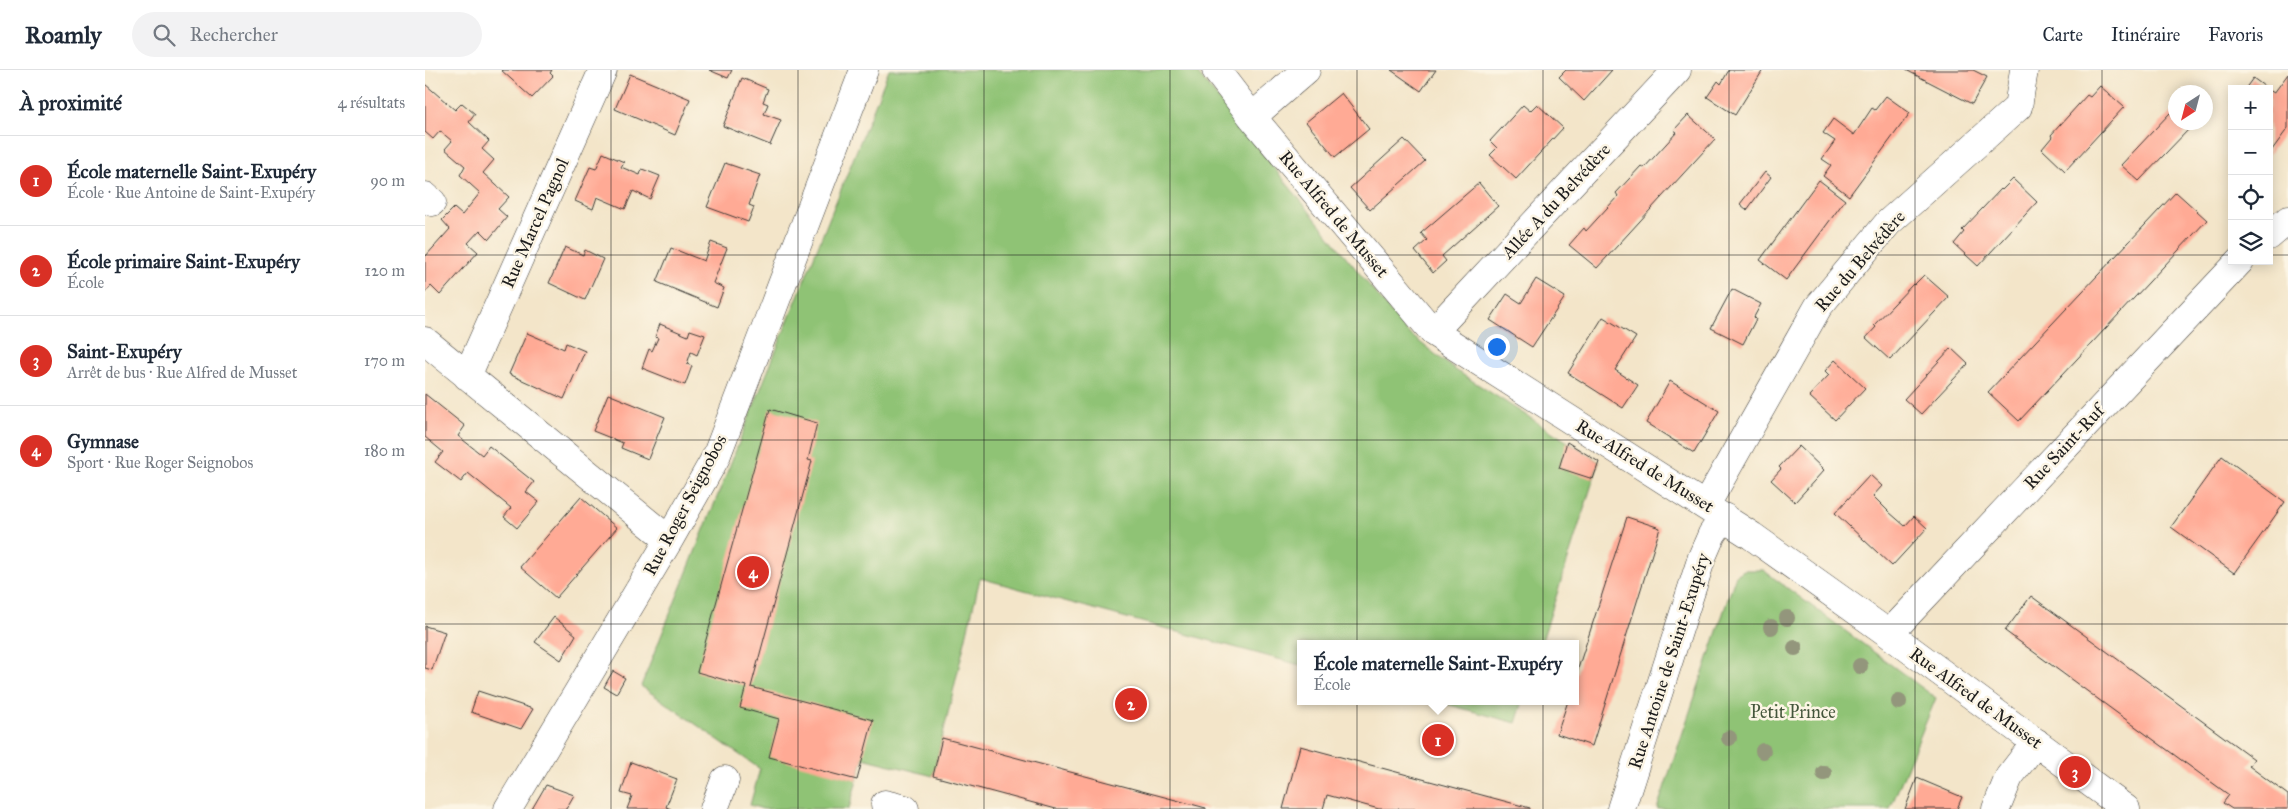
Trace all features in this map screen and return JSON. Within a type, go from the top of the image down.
[{"type":"street","name":"Rue Marcel Pagnol","points":[[467,376],[603,70]]},
{"type":"street","name":"Rue Roger Seignobos","points":[[508,809],[669,540],[716,457],[864,70]]},
{"type":"street","name":"Rue Alfred de Musset","points":[[1216,70],[1252,116],[1433,332],[1715,511],[1889,634],[2126,809]]},
{"type":"street","points":[[1252,116],[1307,70]]},
{"type":"street","name":"Allée A du Belvédère","points":[[1433,332],[1677,70]]},
{"type":"street","name":"Rue du Belvédère","points":[[1715,511],[1818,307],[1889,223],[2018,107],[2024,70]]},
{"type":"street","points":[[2273,233],[2288,220]]},
{"type":"street","name":"Rue Saint-Ruf","points":[[1889,634],[2236,265]]},
{"type":"street","points":[[425,341],[669,540]]},
{"type":"street","name":"Rue Antoine de Saint-Exupéry","points":[[1621,809],[1702,557],[1712,534],[1715,511]]},
{"type":"street","points":[[1996,809],[2009,777],[2036,742]]},
{"type":"street","points":[[714,809],[725,780]]},
{"type":"green space","points":[[889,70],[1195,70],[1407,332],[1454,369],[1599,462],[1542,640],[1297,640],[1297,664],[980,578],[933,776],[863,758],[849,809],[763,809],[750,805],[760,769],[641,686]]},
{"type":"green space","name":"Petit Prince","points":[[1744,570],[1763,570],[1936,698],[1890,809],[1657,809],[1736,575]]},
{"type":"green space","points":[[1450,705],[1522,705],[1516,723]]},
{"type":"building","points":[[501,70],[552,70],[550,73],[553,76],[532,98]]},
{"type":"building","points":[[709,70],[732,70],[728,78]]},
{"type":"building","points":[[1391,70],[1436,70],[1421,91]]},
{"type":"building","points":[[1566,70],[1612,70],[1584,101],[1559,77]]},
{"type":"building","points":[[1729,70],[1763,70],[1735,115],[1707,97],[1718,81],[1721,84]]},
{"type":"building","points":[[1906,70],[1973,70],[1987,77],[1972,104]]},
{"type":"building","points":[[630,74],[690,99],[675,135],[615,109]]},
{"type":"building","points":[[2288,74],[2288,128],[2273,149],[2273,92]]},
{"type":"building","points":[[742,78],[768,89],[763,102],[768,104],[764,114],[781,120],[770,145],[723,126]]},
{"type":"building","points":[[2253,78],[2263,85],[2248,85]]},
{"type":"building","points":[[425,84],[455,110],[462,103],[475,114],[469,122],[489,141],[482,149],[494,160],[483,173],[509,197],[498,209],[507,217],[489,239],[480,230],[468,243],[478,252],[440,295],[431,286],[425,293],[425,257],[450,229],[442,220],[454,208],[462,215],[480,193],[460,175],[465,166],[445,149],[452,141],[440,131],[433,139],[425,132]]},
{"type":"building","points":[[2100,86],[2124,107],[2065,171],[2042,149],[2052,137],[2051,135],[2087,95],[2090,97]]},
{"type":"building","points":[[1341,93],[1369,129],[1335,157],[1306,122]]},
{"type":"building","points":[[1886,96],[1910,113],[1849,196],[1823,176],[1831,165],[1822,159],[1835,141],[1823,133],[1833,119],[1854,135],[1872,108],[1875,110]]},
{"type":"building","points":[[1537,104],[1563,128],[1516,179],[1490,155],[1497,148],[1490,141],[1523,105],[1530,111]]},
{"type":"building","points":[[1688,115],[1715,139],[1597,268],[1569,245],[1584,228],[1586,231],[1618,196],[1616,193],[1641,166],[1644,168],[1677,132],[1674,130]]},
{"type":"building","points":[[2168,115],[2168,130],[2188,130],[2139,181],[2121,165]]},
{"type":"building","points":[[1404,139],[1425,161],[1370,210],[1350,188]]},
{"type":"building","points":[[603,153],[624,162],[621,167],[640,175],[642,169],[660,176],[650,199],[633,191],[625,209],[597,197],[593,209],[575,201],[590,167],[596,169]]},
{"type":"building","points":[[725,163],[760,175],[749,205],[754,207],[748,222],[707,207]]},
{"type":"building","points":[[1765,172],[1771,177],[1747,210],[1740,204]]},
{"type":"building","points":[[2013,179],[2037,202],[1978,266],[1954,244],[1964,232],[1962,230]]},
{"type":"building","points":[[1819,180],[1845,200],[1786,280],[1760,260]]},
{"type":"building","points":[[1479,183],[1498,206],[1442,256],[1446,261],[1433,273],[1415,251],[1427,240],[1421,233]]},
{"type":"building","points":[[2176,192],[2207,220],[2019,421],[1988,392]]},
{"type":"building","points":[[711,242],[727,248],[713,283],[724,288],[717,307],[657,282],[671,248],[704,261]]},
{"type":"building","points":[[565,247],[583,255],[585,250],[603,259],[585,300],[549,283]]},
{"type":"building","points":[[1924,275],[1949,297],[1890,360],[1866,338],[1876,327],[1874,325]]},
{"type":"building","points":[[1536,279],[1565,297],[1532,347],[1490,320],[1507,294],[1521,303]]},
{"type":"building","points":[[1732,289],[1761,304],[1754,317],[1756,319],[1743,344],[1711,328]]},
{"type":"building","points":[[1603,317],[1636,337],[1615,370],[1638,385],[1623,408],[1568,373]]},
{"type":"building","points":[[660,324],[688,336],[690,330],[705,335],[697,355],[691,352],[687,364],[692,366],[685,385],[642,368],[649,349],[652,351],[658,338],[655,337]]},
{"type":"building","points":[[527,333],[564,349],[566,343],[585,351],[564,399],[509,374]]},
{"type":"building","points":[[1951,348],[1968,364],[1921,414],[1904,399]]},
{"type":"building","points":[[1835,360],[1865,388],[1835,420],[1809,396],[1829,375],[1825,371]]},
{"type":"building","points":[[1670,381],[1719,411],[1694,453],[1646,423]]},
{"type":"building","points":[[425,394],[465,426],[458,436],[482,455],[489,446],[534,482],[526,492],[539,502],[517,528],[504,517],[511,508],[468,473],[461,482],[435,462],[443,452],[425,437]]},
{"type":"building","points":[[608,394],[665,417],[648,459],[621,448],[623,443],[593,431]]},
{"type":"building","points":[[770,409],[817,423],[808,460],[812,461],[751,687],[873,720],[857,780],[769,757],[779,719],[740,708],[746,686],[697,672]]},
{"type":"building","points":[[1567,442],[1599,462],[1593,479],[1559,468]]},
{"type":"building","points":[[1799,446],[1824,470],[1795,502],[1771,480],[1781,469],[1779,467]]},
{"type":"building","points":[[2222,456],[2285,502],[2234,573],[2171,527]]},
{"type":"building","points":[[1870,475],[1882,486],[1873,496],[1889,512],[1905,526],[1914,516],[1927,528],[1892,566],[1835,513]]},
{"type":"building","points":[[581,497],[617,528],[556,598],[520,567]]},
{"type":"building","points":[[1627,517],[1660,528],[1592,746],[1557,734],[1567,705],[1579,705],[1579,666]]},
{"type":"building","points":[[2031,596],[2254,759],[2249,766],[2288,795],[2288,809],[2232,809],[2223,803],[2229,795],[2005,631]]},
{"type":"building","points":[[554,617],[576,635],[561,660],[535,642]]},
{"type":"building","points":[[425,626],[445,632],[432,670],[425,668]]},
{"type":"building","points":[[613,671],[625,678],[616,694],[604,687]]},
{"type":"building","points":[[478,691],[533,709],[521,729],[471,712]]},
{"type":"building","points":[[942,738],[1206,809],[1056,809],[933,776]]},
{"type":"building","points":[[1300,746],[1530,809],[1379,809],[1327,795],[1323,809],[1283,809]]},
{"type":"building","points":[[631,762],[677,779],[666,807],[671,809],[627,809],[632,796],[621,793]]},
{"type":"building","points":[[1917,778],[1962,797],[1957,809],[1905,809]]},
{"type":"building","points":[[546,785],[574,795],[566,809],[532,809]]},
{"type":"place","name":"Gymnase","points":[[753,572]]},
{"type":"place","name":"École primaire Saint-Exupéry","points":[[1131,704]]},
{"type":"place","name":"École maternelle Saint-Exupéry","points":[[1438,740]]},
{"type":"place","name":"Saint-Exupéry","points":[[2075,772]]}]
